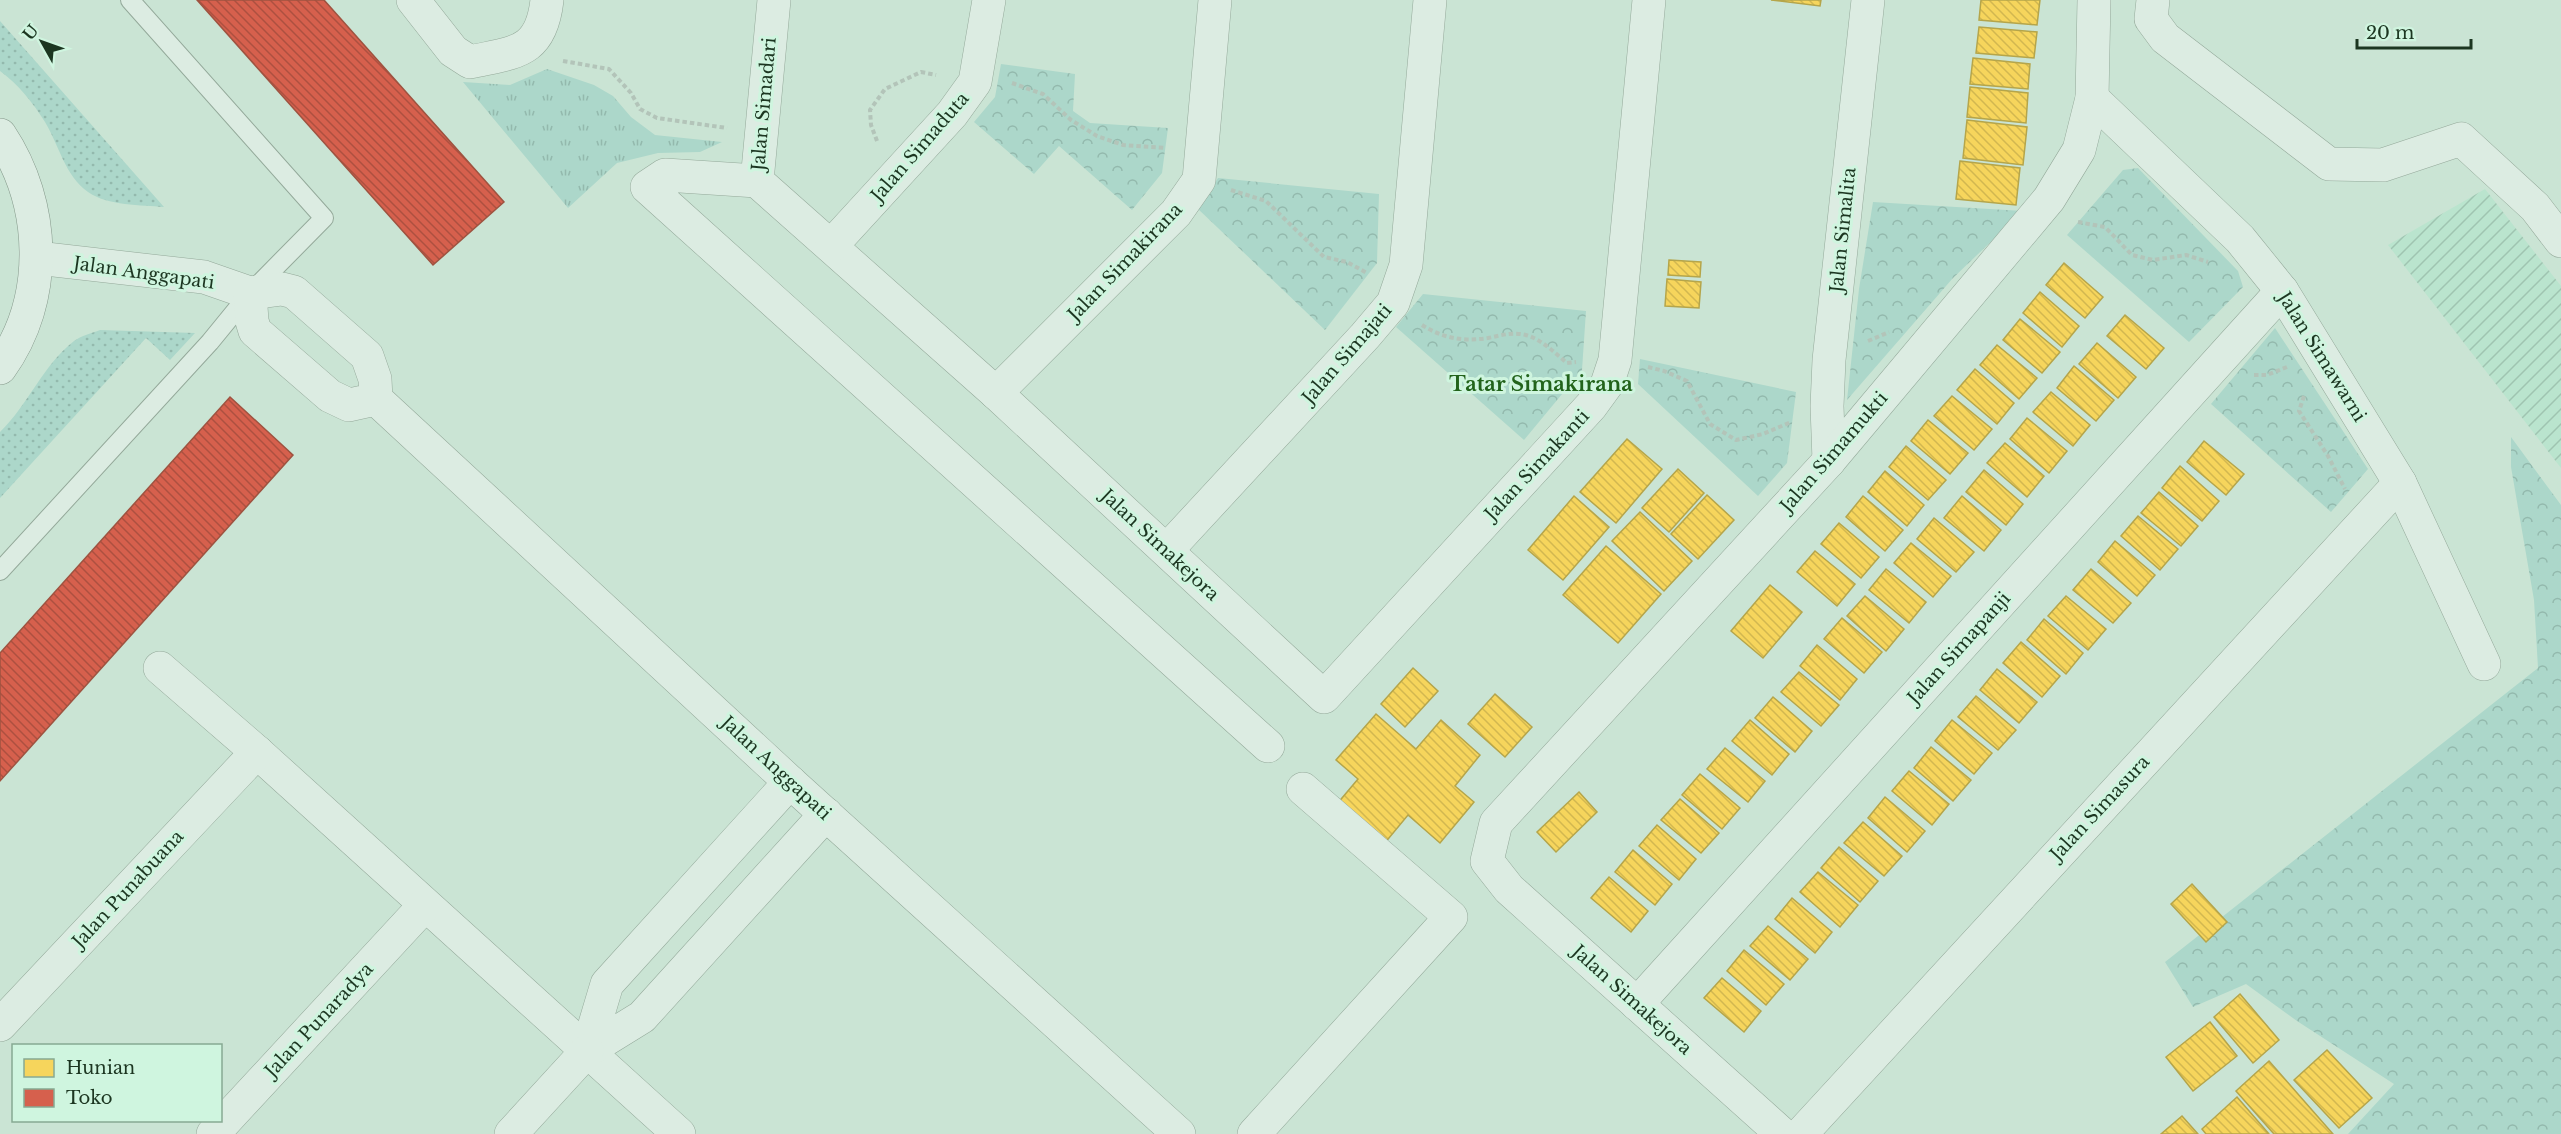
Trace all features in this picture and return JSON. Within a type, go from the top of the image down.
[{"type":"street","points":[[413,0],[453,51],[470,62],[519,51],[536,39],[547,0]]},
{"type":"street","name":"Jalan Simadari","points":[[774,0],[757,181],[832,245],[996,393]]},
{"type":"street","name":"Jalan Simaduta","points":[[832,245],[952,114],[975,82],[989,0]]},
{"type":"street","points":[[1201,165],[1215,0]]},
{"type":"street","name":"Jalan Simajati","points":[[1167,550],[1393,303],[1406,265],[1430,0]]},
{"type":"street","name":"Jalan Simakanti","points":[[1324,697],[1591,406],[1607,384],[1615,360],[1649,0]]},
{"type":"street","name":"Jalan Simalita","points":[[1829,461],[1827,406],[1829,360],[1868,0]]},
{"type":"street","name":"Jalan Simamukti","points":[[1487,861],[1496,823],[1829,461],[2049,199],[2079,150],[2092,98],[2094,0]]},
{"type":"street","points":[[2153,0],[2151,19],[2164,38],[2330,164],[2383,165],[2460,140],[2535,207],[2561,241]]},
{"type":"street","name":"Jalan Simawarni","points":[[2092,98],[2240,239],[2282,291],[2400,483],[2484,664]]},
{"type":"street","points":[[0,135],[13,154],[27,187],[35,222],[37,258],[33,296],[21,333],[0,369]]},
{"type":"street","name":"Jalan Simakirana","points":[[996,393],[1176,213],[1201,165]]},
{"type":"street","points":[[757,181],[665,175],[647,187],[1268,746]]},
{"type":"street","name":"Jalan Anggapati","points":[[37,258],[204,278],[250,293],[282,289],[294,292],[367,356],[375,379],[376,399],[790,782],[1179,1134]]},
{"type":"street","name":"Jalan Simapanji","points":[[1637,1004],[2282,291]]},
{"type":"street","points":[[250,293],[255,331],[330,396],[349,405],[376,399]]},
{"type":"street","name":"Jalan Simakejora","points":[[996,393],[1324,697]]},
{"type":"street","name":"Jalan Simasura","points":[[1801,1134],[2400,483]]},
{"type":"street","points":[[160,668],[257,752],[679,1134]]},
{"type":"street","name":"Jalan Punabuana","points":[[0,1025],[257,752]]},
{"type":"street","points":[[586,1051],[607,984],[790,782]]},
{"type":"street","points":[[1254,1134],[1451,917],[1303,789]]},
{"type":"street","points":[[511,1134],[586,1051],[642,1017],[826,814]]},
{"type":"street","name":"Jalan Simakejora","points":[[1487,861],[1509,889],[1782,1134]]},
{"type":"street","name":"Jalan Punaradya","points":[[213,1134],[425,906]]},
{"type":"lane","points":[[0,571],[202,351],[250,293],[324,218],[130,0]]},
{"type":"path","points":[[536,39],[550,57],[570,63],[609,69],[631,93],[640,109],[657,118],[762,132]]},
{"type":"path","points":[[891,181],[871,125],[870,110],[885,89],[921,72],[975,82],[1012,83],[1043,94],[1071,120],[1097,136],[1201,165],[1266,201],[1324,256],[1347,262],[1371,275],[1393,303],[1424,327],[1457,340],[1487,338],[1509,333],[1530,336],[1567,363],[1615,360],[1664,371],[1687,381],[1710,424],[1736,440],[1763,434],[1827,406]]},
{"type":"path","points":[[2049,199],[2079,223],[2105,227],[2132,255],[2153,260],[2186,255],[2206,260],[2214,268]]},
{"type":"path","points":[[2227,352],[2249,375],[2267,375],[2287,367],[2295,372]]},
{"type":"path","points":[[2305,392],[2299,411],[2328,456],[2341,484],[2367,518]]},
{"type":"green space","points":[[0,21],[164,207],[105,200],[96,197],[80,185],[68,169],[45,122],[19,88],[0,71]]},
{"type":"green space","points":[[1001,64],[1075,74],[1073,111],[1090,123],[1168,128],[1162,173],[1132,210],[1059,146],[1034,174],[974,122],[995,97]]},
{"type":"green space","points":[[547,69],[594,85],[613,96],[631,117],[655,135],[722,142],[700,152],[658,153],[617,163],[568,208],[463,82],[510,85]]},
{"type":"green space","points":[[2138,168],[2238,271],[2243,287],[2189,342],[2067,235],[2123,170]]},
{"type":"green space","points":[[1218,178],[1379,194],[1377,263],[1325,330],[1197,208]]},
{"type":"green space","points":[[2485,189],[2561,286],[2561,468],[2388,245]]},
{"type":"green space","points":[[1873,202],[2023,211],[1953,278],[1847,400],[1859,289]]},
{"type":"green space","points":[[1423,294],[1586,311],[1582,370],[1524,440],[1396,327]]},
{"type":"green space","points":[[2275,328],[2368,469],[2331,512],[2211,404]]},
{"type":"green space","points":[[100,330],[195,333],[170,360],[146,338],[0,498],[0,432],[63,351],[77,339]]},
{"type":"green space","points":[[1640,359],[1796,392],[1787,463],[1758,496],[1638,384]]},
{"type":"green space","points":[[2511,437],[2561,505],[2561,1134],[2348,1134],[2394,1084],[2297,1021],[2246,984],[2193,1007],[2165,962],[2538,668],[2534,600],[2511,467]]},
{"type":"building: Hunian","points":[[1771,0],[1821,0],[1820,6]]},
{"type":"building: Hunian","points":[[1981,0],[2040,0],[2037,25],[1979,20]]},
{"type":"building: Hunian","points":[[1979,27],[2037,32],[2034,58],[1976,53]]},
{"type":"building: Hunian","points":[[1973,58],[2030,64],[2028,89],[1970,84]]},
{"type":"building: Hunian","points":[[1970,87],[2028,93],[2026,123],[1967,117]]},
{"type":"building: Hunian","points":[[1967,120],[2027,127],[2023,165],[1963,158]]},
{"type":"building: Hunian","points":[[1960,161],[2020,168],[2016,205],[1956,199]]},
{"type":"building: Hunian","points":[[1669,260],[1701,262],[1700,277],[1668,275]]},
{"type":"building: Hunian","points":[[2064,263],[2103,297],[2085,318],[2046,285]]},
{"type":"building: Hunian","points":[[1667,279],[1701,282],[1699,308],[1665,306]]},
{"type":"building: Hunian","points":[[2040,292],[2079,326],[2062,347],[2023,313]]},
{"type":"building: Hunian","points":[[2125,315],[2164,348],[2146,369],[2107,336]]},
{"type":"building: Hunian","points":[[2020,319],[2060,352],[2042,373],[2003,340]]},
{"type":"building: Hunian","points":[[2097,343],[2136,377],[2118,398],[2079,364]]},
{"type":"building: Hunian","points":[[1997,345],[2037,378],[2019,399],[1980,365]]},
{"type":"building: Hunian","points":[[2074,366],[2114,400],[2096,421],[2057,388]]},
{"type":"building: Hunian","points":[[1975,369],[2014,403],[1997,424],[1957,390]]},
{"type":"building: Hunian","points":[[2051,392],[2090,425],[2073,446],[2033,412]]},
{"type":"building: Hunian","points":[[1952,396],[1992,429],[1974,450],[1934,416]]},
{"type":"building: Hunian","points":[[2027,418],[2067,451],[2049,473],[2010,439]]},
{"type":"building: Hunian","points":[[1928,420],[1968,453],[1950,474],[1911,441]]},
{"type":"building: Hunian","points":[[1627,439],[1662,469],[1616,523],[1580,492]]},
{"type":"building: Hunian","points":[[2204,441],[2244,474],[2226,495],[2187,462]]},
{"type":"building: Hunian","points":[[2005,443],[2044,476],[2027,497],[1987,463]]},
{"type":"building: Hunian","points":[[1906,446],[1946,480],[1928,500],[1889,467]]},
{"type":"building: Hunian","points":[[2180,466],[2219,501],[2202,521],[2162,488]]},
{"type":"building: Hunian","points":[[1678,469],[1704,493],[1669,532],[1642,508]]},
{"type":"building: Hunian","points":[[1984,470],[2023,504],[2006,525],[1966,492]]},
{"type":"building: Hunian","points":[[1885,471],[1924,505],[1907,526],[1868,492]]},
{"type":"building: Hunian","points":[[2159,492],[2198,526],[2181,546],[2141,513]]},
{"type":"building: Hunian","points":[[1707,495],[1734,520],[1698,559],[1671,534]]},
{"type":"building: Hunian","points":[[1574,496],[1609,527],[1563,580],[1528,550]]},
{"type":"building: Hunian","points":[[1863,496],[1903,530],[1885,551],[1846,517]]},
{"type":"building: Hunian","points":[[1962,496],[2001,530],[1984,551],[1944,518]]},
{"type":"building: Hunian","points":[[1640,512],[1692,561],[1664,591],[1612,541]]},
{"type":"building: Hunian","points":[[2138,516],[2178,549],[2160,570],[2121,536]]},
{"type":"building: Hunian","points":[[1934,518],[1974,552],[1956,572],[1917,539]]},
{"type":"building: Hunian","points":[[1839,523],[1879,557],[1861,578],[1821,544]]},
{"type":"building: Hunian","points":[[2115,541],[2155,575],[2137,596],[2098,562]]},
{"type":"building: Hunian","points":[[1911,543],[1951,576],[1933,597],[1894,563]]},
{"type":"building: Hunian","points":[[1606,546],[1661,594],[1618,643],[1563,595]]},
{"type":"building: Hunian","points":[[1815,551],[1855,584],[1837,606],[1797,572]]},
{"type":"building: Hunian","points":[[1886,569],[1926,602],[1909,623],[1869,590]]},
{"type":"building: Hunian","points":[[2091,569],[2131,603],[2113,623],[2073,590]]},
{"type":"building: Hunian","points":[[1770,585],[1802,612],[1763,658],[1731,631]]},
{"type":"building: Hunian","points":[[1865,596],[1904,629],[1886,651],[1847,616]]},
{"type":"building: Hunian","points":[[2066,596],[2106,629],[2088,650],[2048,616]]},
{"type":"building: Hunian","points":[[1842,618],[1882,652],[1864,673],[1824,639]]},
{"type":"building: Hunian","points":[[2044,619],[2083,653],[2066,674],[2027,640]]},
{"type":"building: Hunian","points":[[2021,642],[2060,676],[2042,697],[2003,663]]},
{"type":"building: Hunian","points":[[1817,645],[1857,679],[1840,700],[1800,666]]},
{"type":"building: Hunian","points":[[1413,668],[1438,691],[1405,727],[1381,704]]},
{"type":"building: Hunian","points":[[1997,669],[2037,702],[2019,723],[1980,690]]},
{"type":"building: Hunian","points":[[1799,672],[1839,705],[1821,726],[1781,692]]},
{"type":"building: Hunian","points":[[1495,694],[1532,727],[1505,757],[1468,724]]},
{"type":"building: Hunian","points":[[1976,696],[2016,730],[1998,750],[1958,717]]},
{"type":"building: Hunian","points":[[1773,697],[1812,731],[1795,752],[1755,718]]},
{"type":"building: Hunian","points":[[1376,714],[1416,749],[1441,720],[1480,755],[1455,786],[1474,802],[1440,843],[1408,815],[1384,844],[1337,804],[1358,779],[1336,760]]},
{"type":"building: Hunian","points":[[1750,720],[1789,754],[1772,775],[1732,741]]},
{"type":"building: Hunian","points":[[1952,720],[1992,753],[1974,774],[1935,741]]},
{"type":"building: Hunian","points":[[1931,747],[1971,780],[1953,801],[1914,768]]},
{"type":"building: Hunian","points":[[1725,748],[1765,781],[1748,802],[1707,769]]},
{"type":"building: Hunian","points":[[1909,771],[1949,804],[1932,825],[1892,791]]},
{"type":"building: Hunian","points":[[1700,774],[1740,808],[1722,829],[1682,795]]},
{"type":"building: Hunian","points":[[1579,792],[1597,812],[1556,852],[1537,832]]},
{"type":"building: Hunian","points":[[1885,797],[1925,831],[1907,852],[1868,818]]},
{"type":"building: Hunian","points":[[1680,799],[1719,833],[1701,853],[1661,820]]},
{"type":"building: Hunian","points":[[1863,822],[1902,856],[1884,876],[1844,843]]},
{"type":"building: Hunian","points":[[1657,825],[1696,859],[1679,880],[1639,846]]},
{"type":"building: Hunian","points":[[1839,847],[1878,881],[1860,902],[1821,868]]},
{"type":"building: Hunian","points":[[1633,850],[1672,884],[1655,905],[1615,872]]},
{"type":"building: Hunian","points":[[1818,872],[1858,905],[1840,927],[1800,892]]},
{"type":"building: Hunian","points":[[1609,877],[1648,911],[1631,932],[1591,898]]},
{"type":"building: Hunian","points":[[2192,884],[2227,922],[2206,942],[2171,904]]},
{"type":"building: Hunian","points":[[1792,898],[1832,932],[1815,953],[1775,919]]},
{"type":"building: Hunian","points":[[1768,926],[1808,959],[1790,980],[1750,946]]},
{"type":"building: Hunian","points":[[1744,950],[1784,984],[1766,1005],[1727,971]]},
{"type":"building: Hunian","points":[[1722,978],[1761,1011],[1744,1032],[1704,998]]},
{"type":"building: Hunian","points":[[2240,994],[2279,1040],[2253,1063],[2214,1017]]},
{"type":"building: Hunian","points":[[2210,1022],[2237,1056],[2193,1091],[2166,1057]]},
{"type":"building: Hunian","points":[[2327,1050],[2372,1098],[2339,1128],[2294,1080]]},
{"type":"building: Hunian","points":[[2269,1061],[2333,1134],[2274,1134],[2236,1091]]},
{"type":"building: Hunian","points":[[2237,1097],[2269,1134],[2206,1134],[2202,1129]]},
{"type":"building: Hunian","points":[[2182,1116],[2198,1134],[2161,1134]]},
{"type":"building: Toko","points":[[197,0],[324,0],[504,202],[433,265]]},
{"type":"building: Toko","points":[[230,397],[293,455],[0,781],[0,653]]},
{"type":"district","name":"Tatar Simakirana","points":[[1541,384]]}]
